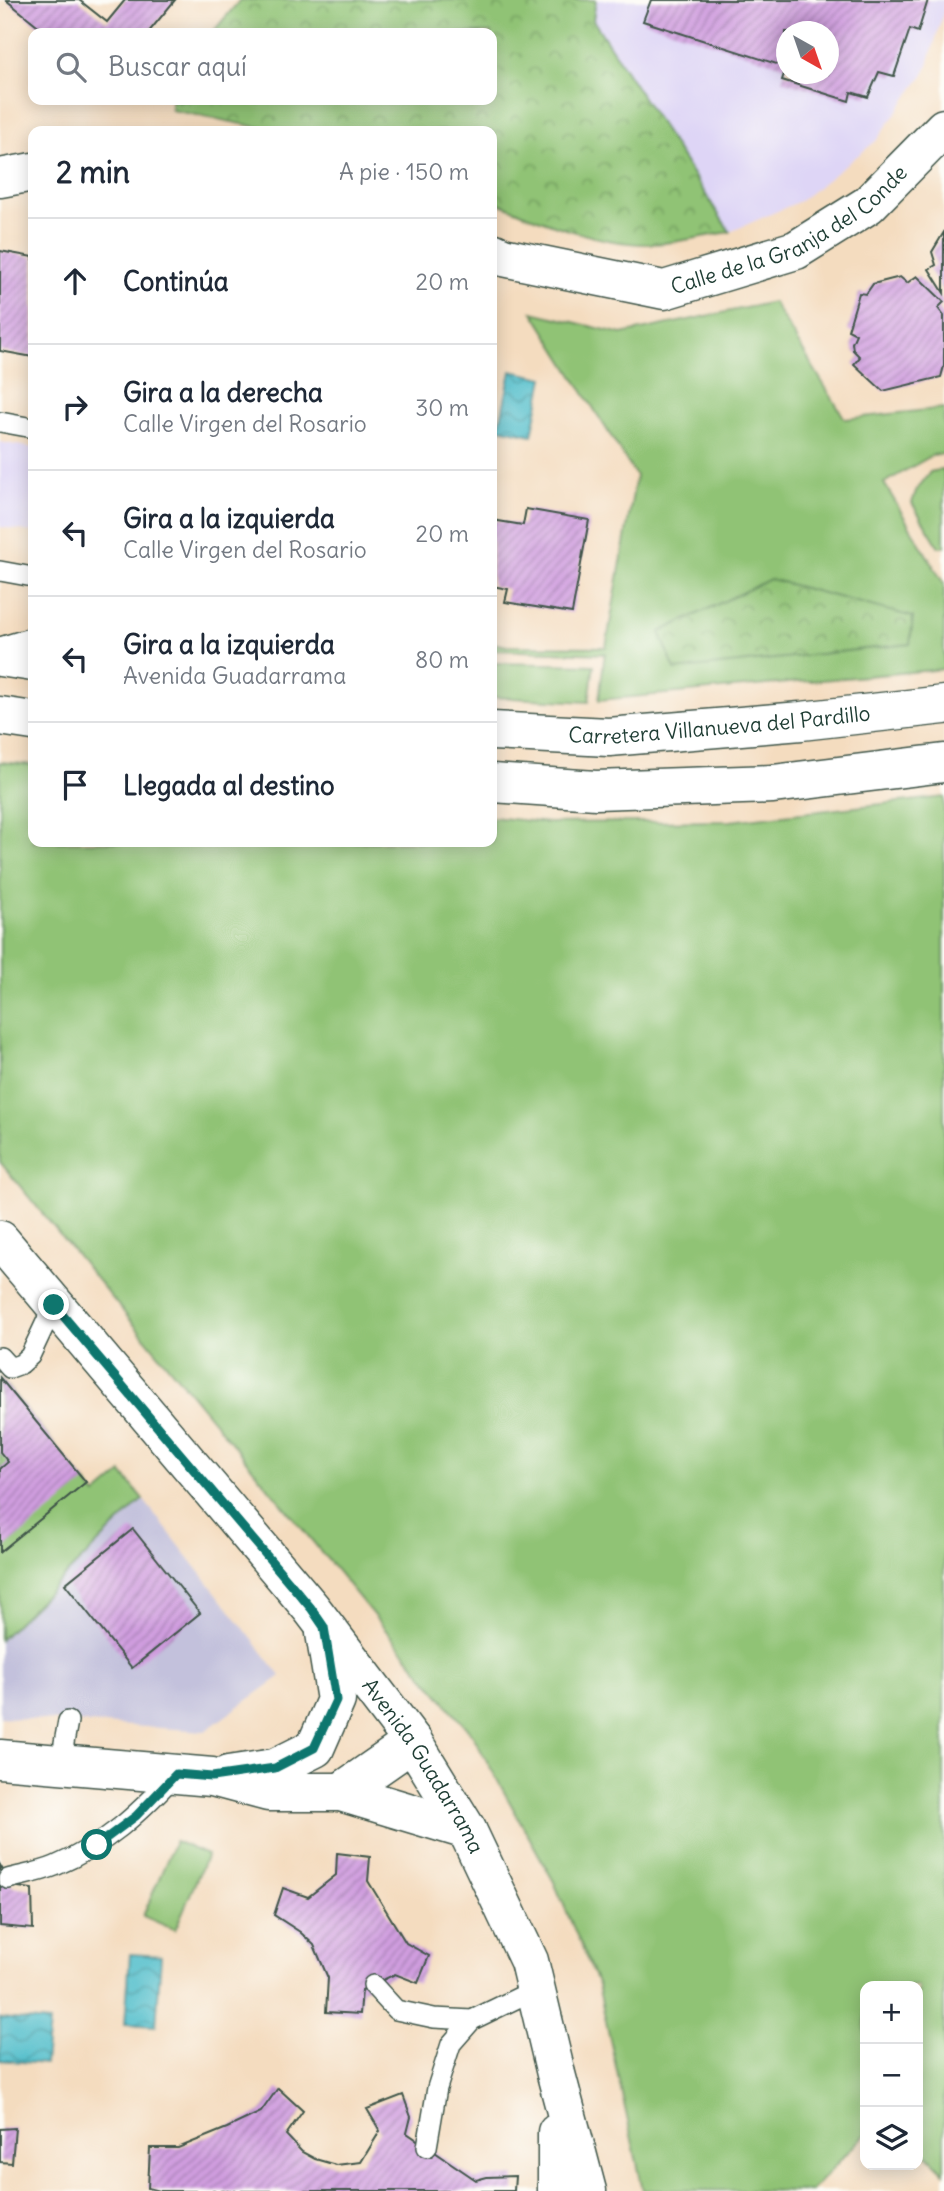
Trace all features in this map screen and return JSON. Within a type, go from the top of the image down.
[{"type":"street","name":"Calle de la Granja del Conde","points":[[497,254],[664,290],[796,250],[868,205],[944,128]]},
{"type":"street","points":[[0,178],[28,173]]},
{"type":"street","points":[[0,657],[28,661]]},
{"type":"street","name":"Carretera Villanueva del Pardillo","points":[[497,732],[609,737],[800,721],[944,705]]},
{"type":"street","points":[[0,716],[28,720]]},
{"type":"street","points":[[497,783],[596,790],[773,784],[944,763]]},
{"type":"street","name":"Avenida Guadarrama","points":[[0,1240],[311,1608],[413,1742],[467,1830],[529,1961],[587,2191]]},
{"type":"street","points":[[194,1776],[275,1768],[314,1748],[336,1700],[324,1627]]},
{"type":"street","points":[[341,1792],[413,1742]]},
{"type":"street","points":[[0,1759],[194,1776],[268,1792],[341,1792],[467,1830]]},
{"type":"street","name":"Avenida Guadarrama","points":[[556,2074],[557,2191]]},
{"type":"lane","points":[[0,422],[28,427]]},
{"type":"lane","points":[[0,571],[28,576]]},
{"type":"lane","points":[[0,646],[28,638]]},
{"type":"lane","points":[[0,1357],[10,1368],[21,1364],[30,1356],[54,1305]]},
{"type":"lane","points":[[64,1764],[68,1721]]},
{"type":"lane","points":[[8,1878],[53,1867],[97,1845],[194,1776]]},
{"type":"lane","points":[[373,1985],[396,2010],[434,2018],[472,2020]]},
{"type":"lane","points":[[427,2147],[437,2088],[451,2044],[472,2020],[536,1989]]},
{"type":"shaded area","points":[[596,0],[944,0],[944,10],[926,71],[876,141],[800,201],[730,232],[593,20]]},
{"type":"shaded area","points":[[0,442],[28,447],[28,531],[0,527]]},
{"type":"shaded area","points":[[143,1499],[281,1676],[205,1731],[0,1717],[0,1640]]},
{"type":"green space","points":[[240,0],[596,0],[593,20],[730,232],[669,243],[630,243],[569,230],[497,202],[497,126],[252,126],[171,110],[171,105],[497,105],[497,28],[216,28]]},
{"type":"green space","points":[[773,302],[845,419],[944,408],[944,454],[933,455],[884,483],[944,584],[944,669],[599,700],[605,652],[497,650],[497,644],[606,647],[636,476],[533,312],[622,334]]},
{"type":"green space","points":[[944,469],[944,547],[939,547],[912,503],[916,491],[930,472]]},
{"type":"green space","points":[[770,579],[913,617],[910,644],[675,670],[660,632]]},
{"type":"green space","points":[[497,663],[594,665],[589,702],[497,697]]},
{"type":"green space","points":[[0,762],[28,765],[28,847],[497,847],[497,818],[549,823],[730,821],[944,797],[944,2172],[923,2151],[923,1981],[860,1981],[860,2139],[811,2191],[643,2190],[598,1985],[554,1882],[473,1736],[0,1162]]},
{"type":"green space","points":[[0,1378],[96,1495],[122,1473],[143,1499],[0,1640]]},
{"type":"green space","points":[[175,1841],[207,1855],[175,1930],[143,1916]]},
{"type":"water","points":[[511,371],[544,378],[532,435],[499,428]]},
{"type":"water","points":[[130,1954],[161,1956],[156,2026],[125,2024]]},
{"type":"water","points":[[0,2018],[49,2022],[45,2064],[0,2060]]},
{"type":"building","points":[[6,0],[79,0],[107,22],[125,0],[175,0],[152,28],[41,28]]},
{"type":"building","points":[[651,0],[928,0],[918,32],[910,29],[894,76],[879,72],[868,97],[851,92],[849,101],[795,84],[839,84],[839,21],[776,21],[776,64],[643,21]]},
{"type":"building","points":[[944,232],[944,293],[929,269],[936,265],[932,252]]},
{"type":"building","points":[[0,251],[28,256],[28,356],[0,351]]},
{"type":"building","points":[[917,276],[944,302],[938,308],[944,316],[944,366],[941,377],[883,391],[854,364],[860,357],[853,350],[852,343],[856,334],[848,330],[859,293],[866,294],[873,284],[900,277],[907,283]]},
{"type":"building","points":[[526,509],[589,520],[572,613],[505,602],[508,589],[497,587],[497,521],[523,525]]},
{"type":"building","points":[[0,1378],[86,1482],[0,1552],[0,1469],[8,1462],[0,1452]]},
{"type":"building","points":[[133,1529],[200,1613],[132,1668],[65,1584]]},
{"type":"building","points":[[337,1853],[370,1857],[368,1881],[406,1943],[429,1956],[418,1983],[395,1974],[362,1990],[360,2014],[326,2012],[328,1978],[314,1945],[274,1915],[283,1888],[308,1897],[336,1875]]},
{"type":"building","points":[[0,1865],[12,1886],[32,1889],[33,1929],[0,1926]]},
{"type":"building","points":[[278,2088],[303,2111],[286,2135],[302,2152],[315,2159],[336,2165],[361,2162],[380,2131],[367,2109],[403,2095],[411,2117],[407,2133],[476,2180],[515,2176],[514,2191],[160,2191],[148,2188],[150,2148],[178,2148],[227,2128],[261,2112]]},
{"type":"building","points":[[15,2128],[12,2163],[0,2162],[0,2129]]},
{"type":"route","points":[[54,1305],[311,1608],[324,1627],[336,1700],[314,1748],[275,1768],[212,1777],[176,1774],[136,1816],[97,1845]]}]
